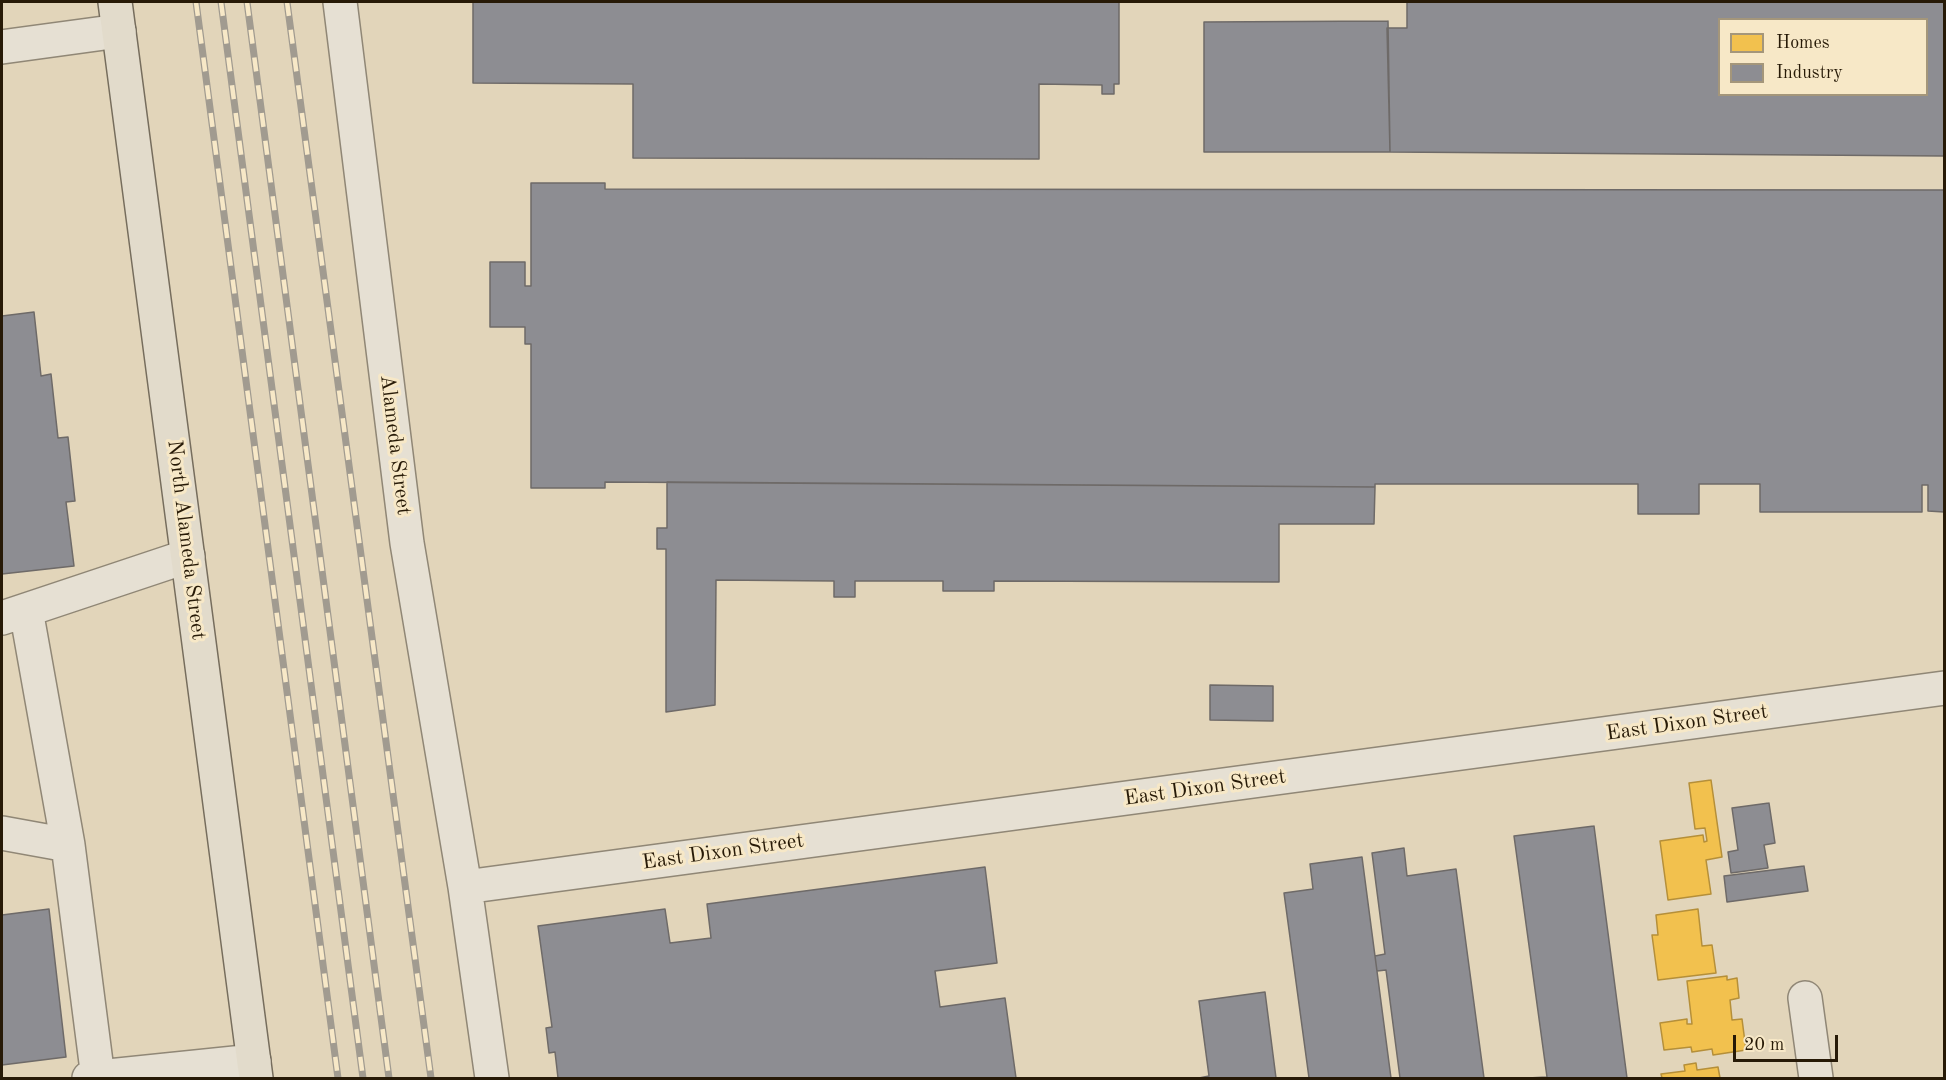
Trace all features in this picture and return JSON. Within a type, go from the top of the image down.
[{"type":"main road","name":"North Alameda Street","points":[[117,16],[255,1070]]},
{"type":"street","name":"Alameda Street","points":[[340,2],[407,543],[465,887]]},
{"type":"street","points":[[2,48],[117,16]]},
{"type":"street","points":[[188,556],[14,614],[68,845],[95,1078],[255,1070]]},
{"type":"street","name":"East Dixon Street","points":[[465,887],[1944,688]]},
{"type":"street","points":[[2,833],[68,845]]},
{"type":"street","points":[[465,887],[492,1078]]},
{"type":"street","points":[[1805,998],[1816,1078]]},
{"type":"building: Homes","points":[[1711,780],[1722,857],[1706,860],[1711,894],[1668,900],[1660,841],[1703,835],[1704,842],[1707,841],[1705,828],[1695,829],[1689,783]]},
{"type":"building: Homes","points":[[1698,909],[1702,946],[1712,945],[1716,973],[1658,980],[1652,935],[1658,935],[1656,915]]},
{"type":"building: Homes","points":[[1727,976],[1727,980],[1737,978],[1739,998],[1730,1000],[1732,1020],[1742,1019],[1746,1050],[1713,1055],[1712,1049],[1692,1052],[1691,1047],[1664,1050],[1660,1023],[1687,1019],[1687,1024],[1692,1024],[1687,981]]},
{"type":"building: Homes","points":[[1696,1063],[1697,1070],[1718,1067],[1720,1078],[1662,1078],[1661,1074],[1685,1071],[1684,1065]]},
{"type":"building: Industry","points":[[473,2],[1119,2],[1119,84],[1114,84],[1114,94],[1102,94],[1102,85],[1039,84],[1039,159],[633,158],[633,84],[473,83]]},
{"type":"building: Industry","points":[[1407,2],[1944,2],[1944,156],[1390,152],[1387,28],[1407,28]]},
{"type":"building: Industry","points":[[1388,21],[1390,152],[1204,152],[1204,22]]},
{"type":"building: Industry","points":[[531,183],[605,183],[605,189],[1944,190],[1944,512],[1928,511],[1928,485],[1922,485],[1922,512],[1760,512],[1760,484],[1699,484],[1699,514],[1638,514],[1638,484],[1375,484],[1375,487],[605,482],[605,488],[531,488],[531,344],[525,344],[525,327],[490,327],[490,262],[525,262],[525,286],[531,286]]},
{"type":"building: Industry","points":[[34,312],[41,376],[51,374],[58,438],[68,437],[75,501],[66,502],[74,566],[2,574],[2,316]]},
{"type":"building: Industry","points":[[667,482],[1375,487],[1374,524],[1279,524],[1279,582],[994,581],[994,591],[943,591],[943,581],[855,581],[855,597],[834,597],[834,581],[716,580],[715,705],[666,712],[666,549],[657,549],[657,528],[667,528]]},
{"type":"building: Industry","points":[[1210,685],[1273,686],[1273,721],[1210,720]]},
{"type":"building: Industry","points":[[1769,803],[1775,843],[1764,845],[1768,868],[1731,873],[1728,852],[1738,850],[1732,808]]},
{"type":"building: Industry","points":[[1594,826],[1627,1078],[1528,1078],[1547,1077],[1514,836]]},
{"type":"building: Industry","points":[[1404,848],[1407,876],[1456,869],[1484,1078],[1400,1078],[1386,970],[1377,971],[1375,956],[1385,954],[1372,853]]},
{"type":"building: Industry","points":[[1362,857],[1391,1078],[1309,1078],[1284,893],[1313,889],[1310,864]]},
{"type":"building: Industry","points":[[1804,866],[1808,891],[1727,902],[1724,876]]},
{"type":"building: Industry","points":[[985,867],[997,963],[935,971],[940,1007],[1005,998],[1016,1078],[558,1078],[555,1052],[549,1053],[546,1028],[552,1027],[538,926],[665,909],[670,943],[711,938],[707,904]]},
{"type":"building: Industry","points":[[49,909],[66,1057],[2,1065],[2,915]]},
{"type":"building: Industry","points":[[1265,992],[1276,1078],[1199,1078],[1209,1076],[1199,1001]]},
{"type":"railway","points":[[196,2],[338,1078]]},
{"type":"railway","points":[[221,2],[363,1078]]},
{"type":"railway","points":[[247,2],[389,1078]]},
{"type":"railway","points":[[287,2],[431,1078]]}]
